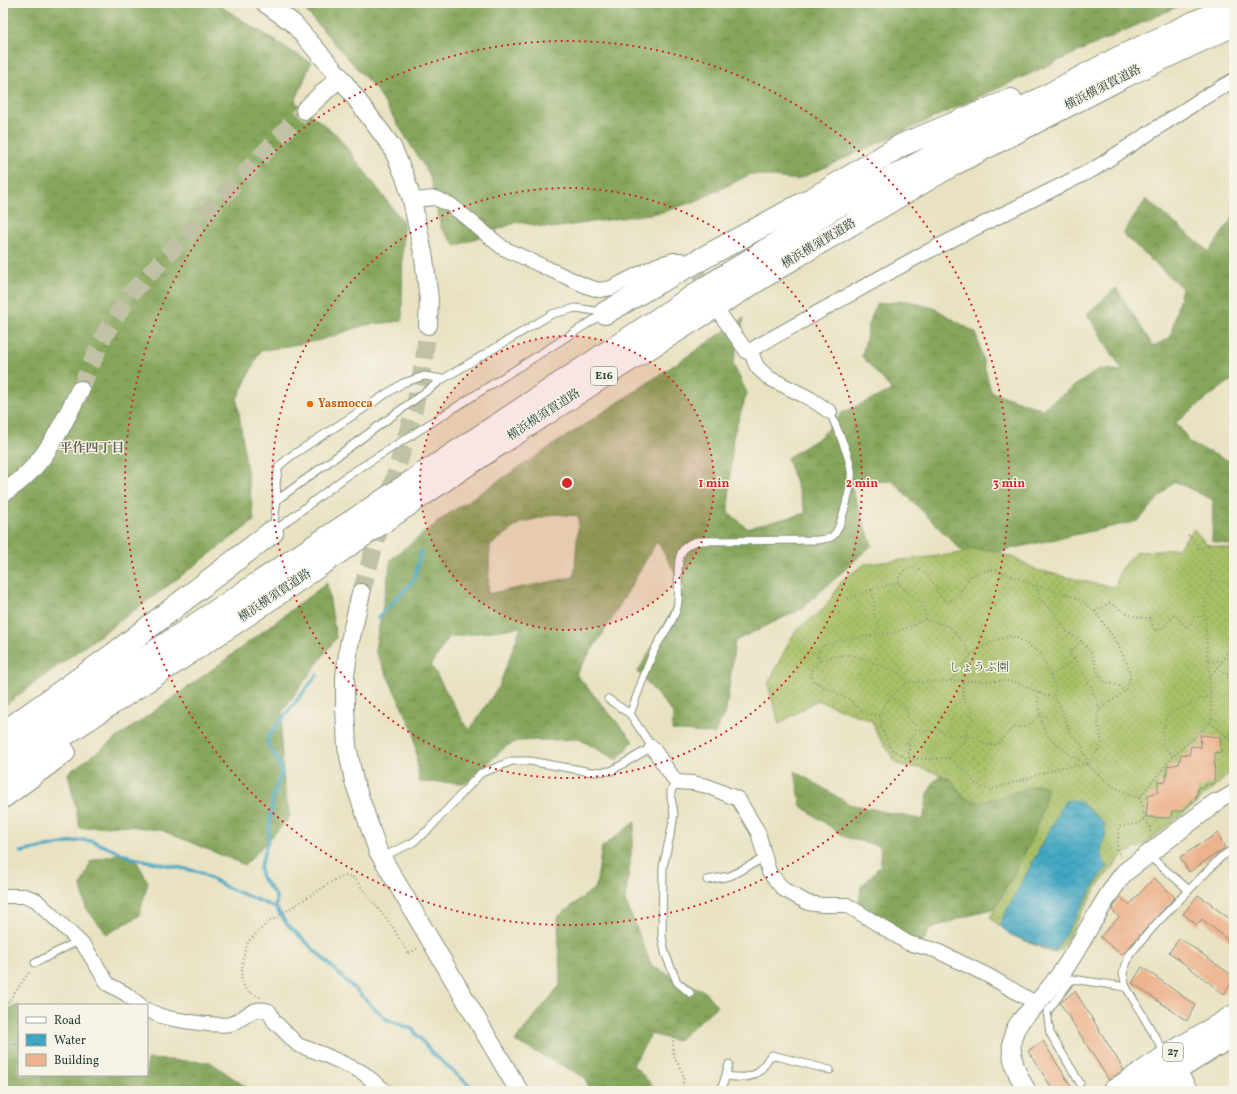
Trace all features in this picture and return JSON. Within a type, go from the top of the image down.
[{"type":"main road","name":"横浜横須賀道路","points":[[3,752],[541,396],[720,279],[834,208],[1116,59],[1234,5]]},
{"type":"main road","name":"横浜横須賀道路","points":[[3,775],[244,617],[449,476],[608,374],[798,256],[954,164],[1123,77],[1234,24]]},
{"type":"main road","points":[[605,313],[819,195],[902,145],[1019,96],[1116,59]]},
{"type":"main road","points":[[3,733],[114,654],[272,532]]},
{"type":"main road","points":[[3,797],[125,708],[244,617]]},
{"type":"main road","name":"27","points":[[1145,1091],[1171,1063],[1234,1016]]},
{"type":"main road","name":"27","points":[[1114,1091],[1234,1034]]},
{"type":"street","points":[[265,3],[293,23],[340,78],[392,147],[405,177],[412,200],[424,258],[429,300],[428,325]]},
{"type":"street","points":[[305,110],[340,78]]},
{"type":"street","points":[[723,318],[747,352],[919,256],[1094,169],[1200,100],[1234,80]]},
{"type":"street","points":[[412,200],[435,198],[451,205],[503,248],[586,286],[599,290],[611,288],[657,265],[674,260],[681,260]]},
{"type":"street","points":[[750,350],[757,367],[769,378],[811,399],[830,412]]},
{"type":"street","points":[[3,493],[23,479],[41,459],[56,437],[80,390]]},
{"type":"street","points":[[361,593],[349,645],[345,677],[347,746],[354,781],[378,851],[519,1091]]},
{"type":"street","points":[[652,747],[676,782],[707,786],[738,799],[758,832],[769,872],[783,889],[808,903],[822,905],[847,904],[908,943],[935,950],[987,976],[1037,1004]]},
{"type":"street","points":[[1027,1091],[1015,1069],[1012,1050],[1012,1037],[1019,1022],[1037,1004],[1066,967],[1112,888],[1124,873],[1215,804],[1234,792]]},
{"type":"street","points":[[3,896],[25,896],[36,900],[85,947],[108,984],[126,994],[139,1004]]},
{"type":"street","points":[[148,1010],[162,1016],[215,1025],[230,1024],[254,1010],[262,1009],[269,1011],[274,1021],[298,1045],[325,1054],[362,1072],[385,1091]]},
{"type":"street","points":[[1171,1063],[1189,1091]]},
{"type":"lane","points":[[278,500],[443,379],[552,314],[576,308],[605,313]]},
{"type":"lane","points":[[272,532],[347,476],[605,313]]},
{"type":"lane","points":[[272,532],[278,500],[276,482],[279,466],[291,456],[403,383],[424,376],[443,379]]},
{"type":"lane","points":[[630,714],[655,650],[677,608],[679,593],[679,556],[684,548],[691,542],[698,541],[818,540],[833,536],[840,521],[852,479],[850,462],[830,412]]},
{"type":"lane","points":[[382,857],[412,843],[428,830],[481,773],[512,761],[529,761],[592,772],[611,771],[652,747],[630,714],[608,699]]},
{"type":"lane","points":[[676,782],[671,791],[674,814],[663,867],[662,936],[665,953],[677,982],[690,993]]},
{"type":"lane","points":[[1171,1063],[1126,987],[1123,973],[1130,954],[1156,924],[1221,857],[1234,849]]},
{"type":"lane","points":[[1148,855],[1189,890]]},
{"type":"lane","points":[[708,880],[730,876],[764,858]]},
{"type":"lane","points":[[36,963],[78,941]]},
{"type":"lane","points":[[1080,1083],[1050,1033],[1047,1012],[1072,979],[1126,987]]},
{"type":"lane","points":[[726,1076],[746,1078],[760,1071],[772,1055],[830,1070]]},
{"type":"lane","points":[[721,1091],[729,1064]]},
{"type":"path","points":[[1139,798],[1173,756],[1210,723],[1212,717],[1205,616],[1206,599],[1212,579],[1209,562],[1205,554],[1188,535]]},
{"type":"path","points":[[926,619],[922,603],[903,589],[899,578],[901,572],[909,567],[919,569],[927,573],[942,599],[950,601],[957,599],[969,577],[986,570],[996,570],[1082,601],[1104,623],[1117,643],[1129,668],[1130,679],[1125,691],[1100,709],[1097,717],[1102,743],[1088,764],[1062,767],[990,790],[981,789],[977,786],[966,773],[948,758],[906,758],[891,749],[882,730],[880,715],[884,705],[891,696],[907,682],[1010,681],[1024,685],[1039,693],[1054,698],[1060,706],[1070,732],[1081,744],[1088,764]]},
{"type":"path","points":[[1212,579],[1234,585]]},
{"type":"path","points":[[848,599],[879,586],[900,583]]},
{"type":"path","points":[[1037,586],[1039,598],[1058,617],[1067,632],[1081,641],[1091,652],[1099,675],[1105,682],[1119,686],[1125,691]]},
{"type":"path","points":[[872,590],[874,616],[878,625],[875,635]]},
{"type":"path","points":[[1094,612],[1110,603],[1126,613],[1139,618],[1151,618],[1154,631],[1162,629],[1175,613],[1181,622],[1188,628],[1194,617],[1205,616]]},
{"type":"path","points":[[820,661],[817,652],[820,647],[832,642],[852,637],[892,633],[926,619],[950,627],[961,639],[971,655]]},
{"type":"path","points":[[950,681],[971,655],[978,649],[1009,636],[1018,638],[1041,654],[1055,687],[1054,698]]},
{"type":"path","points":[[1081,641],[1069,653],[1094,693],[1100,709]]},
{"type":"path","points":[[1209,677],[1218,668],[1221,660],[1234,643]]},
{"type":"path","points":[[880,715],[867,714],[848,698],[813,681],[811,674],[813,666],[820,661],[838,656],[851,655],[864,659],[900,675],[907,682]]},
{"type":"path","points":[[1051,676],[1074,659]]},
{"type":"path","points":[[1208,662],[1221,660]]},
{"type":"path","points":[[1218,668],[1225,674],[1228,674],[1232,697],[1234,697]]},
{"type":"path","points":[[948,758],[966,739],[966,729],[973,720],[972,708],[963,700],[963,681]]},
{"type":"path","points":[[1039,693],[1038,700],[1040,715],[1043,728],[1049,737],[1070,755],[1088,764],[1112,786],[1139,798],[1144,810],[1144,819],[1150,826],[1150,834]]},
{"type":"path","points":[[891,696],[908,711],[906,718],[915,725],[914,733],[907,742],[909,745],[909,758]]},
{"type":"path","points":[[1173,756],[1164,747],[1162,735],[1167,715],[1173,711],[1210,696]]},
{"type":"path","points":[[915,729],[937,731],[939,729],[946,735],[976,737],[985,745],[997,745],[1014,727],[1027,727],[1040,715]]},
{"type":"path","points":[[1210,723],[1226,738],[1234,743]]},
{"type":"path","points":[[1226,738],[1234,728]]},
{"type":"path","points":[[1124,862],[1117,850],[1119,827],[1139,823],[1144,819]]},
{"type":"path","points":[[266,1010],[260,996],[247,991],[241,981],[248,942],[266,924],[336,879],[345,875],[355,879],[392,926],[408,954],[431,941]]},
{"type":"path","points":[[3,1014],[8,1002],[36,963]]},
{"type":"path","points":[[681,1091],[684,1079],[683,1071],[674,1053],[673,1046],[690,993]]},
{"type":"path","points":[[3,1042],[18,1044]]},
{"type":"path","points":[[40,1076],[48,1091]]},
{"type":"green space","points":[[3,3],[215,3],[311,63],[295,102],[337,135],[403,222],[402,321],[365,325],[321,340],[260,351],[237,399],[254,521],[3,707]]},
{"type":"green space","points":[[299,3],[1185,3],[797,180],[751,174],[696,201],[663,212],[551,228],[517,222],[456,246],[441,228],[430,176],[377,91]]},
{"type":"green space","points":[[1146,199],[1209,252],[1234,216],[1234,380],[1230,381],[1176,422],[1191,444],[1234,463],[1234,546],[1212,541],[1213,500],[1174,481],[1138,521],[969,558],[892,481],[850,483],[872,545],[801,609],[735,641],[726,711],[714,734],[672,730],[673,713],[638,672],[684,588],[657,541],[610,622],[576,674],[633,741],[617,760],[579,739],[517,741],[505,747],[467,783],[419,782],[414,732],[375,650],[391,559],[451,512],[744,318],[733,364],[747,393],[733,437],[728,512],[747,528],[806,513],[787,458],[820,437],[842,413],[892,390],[862,356],[869,325],[876,304],[907,301],[934,308],[976,333],[991,392],[1042,409],[1099,369],[1123,371],[1087,314],[1116,288],[1153,346],[1170,338],[1182,288],[1123,234]],"holes":[[[554,514],[579,516],[574,577],[488,594],[490,546],[520,523]],[[521,627],[499,686],[469,731],[431,665],[449,637]]]},
{"type":"green space","name":"しょうぶ園","points":[[1194,529],[1206,544],[1234,550],[1234,769],[1216,786],[1147,843],[1123,855],[1098,885],[1062,948],[1053,953],[1011,935],[990,918],[1032,838],[1044,804],[1047,787],[1038,784],[998,798],[980,802],[964,798],[952,780],[928,770],[897,764],[877,734],[872,721],[817,700],[779,724],[768,684],[790,640],[796,631],[822,610],[843,579],[865,564],[956,554],[973,549],[991,550],[1017,559],[1037,570],[1115,587],[1121,568],[1136,552],[1178,548]]},
{"type":"green space","points":[[327,583],[336,638],[283,710],[281,741],[284,785],[290,817],[245,865],[161,830],[119,825],[80,828],[68,773],[213,669]]},
{"type":"green space","points":[[795,771],[849,804],[923,820],[928,795],[932,784],[941,776],[952,780],[964,798],[998,798],[1038,784],[1048,787],[1045,803],[1034,835],[995,908],[957,919],[929,930],[920,951],[859,906],[861,887],[881,865],[880,846],[845,837],[801,806]]},
{"type":"green space","points":[[635,822],[625,901],[652,966],[704,991],[717,1006],[677,1041],[651,1034],[633,1065],[658,1091],[589,1091],[586,1078],[515,1041],[560,985],[558,917],[596,887],[602,847]]},
{"type":"green space","points":[[121,853],[136,860],[148,882],[139,916],[107,934],[86,908],[81,886],[91,861]]},
{"type":"green space","points":[[18,1005],[18,1076],[148,1076],[148,1059],[210,1062],[252,1091],[3,1091],[3,1011]]},
{"type":"water","points":[[1078,800],[1103,822],[1106,834],[1101,850],[1104,862],[1108,867],[1099,878],[1056,950],[1053,951],[1011,935],[999,925],[1065,801]]},
{"type":"building","points":[[1200,735],[1220,737],[1221,752],[1215,753],[1214,784],[1205,784],[1205,787],[1198,787],[1196,800],[1182,811],[1172,811],[1171,818],[1146,817],[1148,795],[1158,792],[1158,781],[1166,782],[1167,766],[1179,764],[1181,754],[1189,755],[1191,746],[1201,747]]},
{"type":"building","points":[[1218,833],[1225,848],[1189,872],[1180,857]]},
{"type":"building","points":[[1154,878],[1175,897],[1122,955],[1100,937],[1119,917],[1112,910],[1121,897],[1129,905]]},
{"type":"building","points":[[1198,895],[1212,904],[1211,905],[1234,922],[1234,945],[1202,919],[1197,925],[1183,914]]},
{"type":"building","points":[[1180,938],[1234,977],[1224,994],[1169,952]]},
{"type":"building","points":[[1142,967],[1195,1005],[1187,1021],[1132,983]]},
{"type":"building","points":[[1075,991],[1124,1070],[1109,1080],[1060,1003]]},
{"type":"building","points":[[1043,1041],[1074,1091],[1054,1091],[1028,1051]]},
{"type":"waterway","points":[[1133,9],[1136,3]]},
{"type":"waterway","points":[[378,618],[414,580],[421,551]]},
{"type":"waterway","points":[[276,908],[276,896],[262,878],[260,868],[268,841],[273,796],[282,773],[277,759],[268,745],[268,737],[317,675]]},
{"type":"waterway","points":[[21,852],[83,840],[92,841],[133,858],[200,872],[226,887],[276,908],[287,924],[386,1019],[412,1029],[433,1054],[476,1091]]},
{"type":"tunnel","points":[[80,390],[104,335],[132,292],[305,110]]},
{"type":"tunnel","points":[[683,261],[697,271],[710,294]]},
{"type":"tunnel","points":[[361,593],[414,410],[424,360],[428,325]]},
{"type":"place","name":"Yasmocca","points":[[310,404]]},
{"type":"district","name":"平作四丁目","points":[[92,449]]}]
